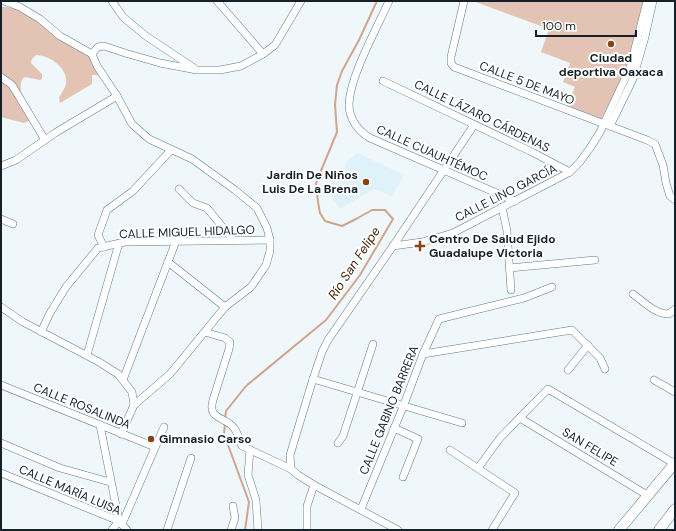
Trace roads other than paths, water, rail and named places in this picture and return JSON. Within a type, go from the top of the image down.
[{"type":"street","points":[[4,1],[20,7],[40,19],[60,36],[92,54],[97,66],[117,96],[132,124],[149,139],[192,159],[236,190],[257,208],[267,228],[270,240],[270,251],[266,265],[250,286],[225,307],[170,374],[134,405],[121,434]]},
{"type":"street","points":[[112,1],[123,17],[146,36],[197,70]]},
{"type":"street","points":[[217,1],[263,54]]},
{"type":"street","points":[[92,54],[98,48],[104,46],[160,63],[197,70],[220,70],[240,66],[263,54],[275,45],[301,1]]},
{"type":"street","name":"CALLE CUAUHTÉMOC","points":[[389,1],[360,64],[353,85],[349,104],[352,120],[359,130],[370,138],[515,201]]},
{"type":"street","name":"CALLE 5 DE MAYO","points":[[464,1],[451,63],[454,67],[607,124],[655,144],[663,165],[670,196],[675,200]]},
{"type":"street","points":[[607,124],[630,68],[646,1]]},
{"type":"street","points":[[607,124],[633,79],[653,1]]},
{"type":"street","points":[[1,77],[12,85],[45,140]]},
{"type":"street","name":"CALLE LÁZARO CÁRDENAS","points":[[383,82],[532,152],[570,172]]},
{"type":"street","points":[[1,166],[16,160],[45,140],[117,96]]},
{"type":"street","name":"CALLE LINO GARCÍA","points":[[394,246],[422,242],[453,233],[570,172],[579,163],[607,124]]},
{"type":"street","points":[[291,469],[290,455],[313,379],[322,352],[328,340],[394,246],[474,125]]},
{"type":"street","name":"CALLE MIGUEL HIDALGO","points":[[104,247],[98,235],[107,210],[133,191],[171,150]]},
{"type":"street","points":[[179,189],[193,203],[207,208],[234,241]]},
{"type":"street","points":[[502,207],[507,231],[512,290]]},
{"type":"street","points":[[1,219],[13,224]]},
{"type":"street","name":"CALLE MIGUEL HIDALGO","points":[[41,332],[50,313],[66,287],[98,248],[125,242],[270,240]]},
{"type":"street","points":[[123,380],[176,241]]},
{"type":"street","points":[[87,355],[119,243]]},
{"type":"street","points":[[509,268],[595,260]]},
{"type":"street","points":[[168,262],[225,307]]},
{"type":"street","name":"CALLE GABINO BARRERA","points":[[361,509],[404,406],[423,354],[439,319],[524,298],[552,288]]},
{"type":"street","points":[[633,294],[655,311],[662,314],[669,314],[675,308]]},
{"type":"street","points":[[1,307],[23,322],[100,362],[118,374],[132,392],[134,405]]},
{"type":"street","points":[[423,354],[572,330],[600,358],[605,369]]},
{"type":"street","points":[[205,332],[225,338],[230,342],[212,404],[212,411],[218,417],[231,425],[235,430],[242,446],[291,469],[314,485],[398,530]]},
{"type":"street","points":[[338,443],[343,436],[373,344]]},
{"type":"street","points":[[568,370],[588,345]]},
{"type":"street","points":[[313,379],[462,423]]},
{"type":"street","points":[[654,380],[675,392]]},
{"type":"street","name":"CALLE ROSALINDA","points":[[1,385],[121,434],[155,446]]},
{"type":"street","points":[[478,468],[500,438],[548,389],[675,464],[647,495],[619,530]]},
{"type":"street","name":"SAN FELIPE","points":[[520,418],[647,495]]},
{"type":"street","points":[[100,425],[110,482],[120,523]]},
{"type":"street","points":[[112,530],[120,523],[164,427]]},
{"type":"street","points":[[394,428],[418,439],[404,477]]},
{"type":"street","points":[[1,443],[60,468],[110,482]]},
{"type":"street","points":[[250,450],[248,475],[256,500],[258,530]]},
{"type":"street","points":[[450,450],[514,492],[492,530]]},
{"type":"street","points":[[167,530],[191,458]]},
{"type":"street","name":"CALLE MARÍA LUISA","points":[[1,473],[120,523],[128,530]]},
{"type":"street","points":[[307,530],[307,506],[314,485]]},
{"type":"street","points":[[231,530],[235,518],[233,506]]},
{"type":"street","points":[[658,530],[675,509]]},
{"type":"waterway","name":"Río San Felipe","points":[[225,419],[226,411],[246,386],[326,320],[360,275],[393,219],[385,210],[372,210],[342,226],[325,221],[320,213],[316,183],[337,132],[335,105],[337,85],[342,71],[359,40],[377,1]]},
{"type":"waterway","name":"Río San Felipe","points":[[225,423],[224,434],[249,502],[245,530]]},
{"type":"place","name":"Ciudad deportiva Oaxaca","points":[[611,44]]},
{"type":"place","name":"Jardin De Niños Luis De La Brena","points":[[366,182]]},
{"type":"place","name":"Centro De Salud Ejido Guadalupe Victoria","points":[[420,246]]},
{"type":"place","name":"Gimnasio Carso","points":[[151,439]]}]
